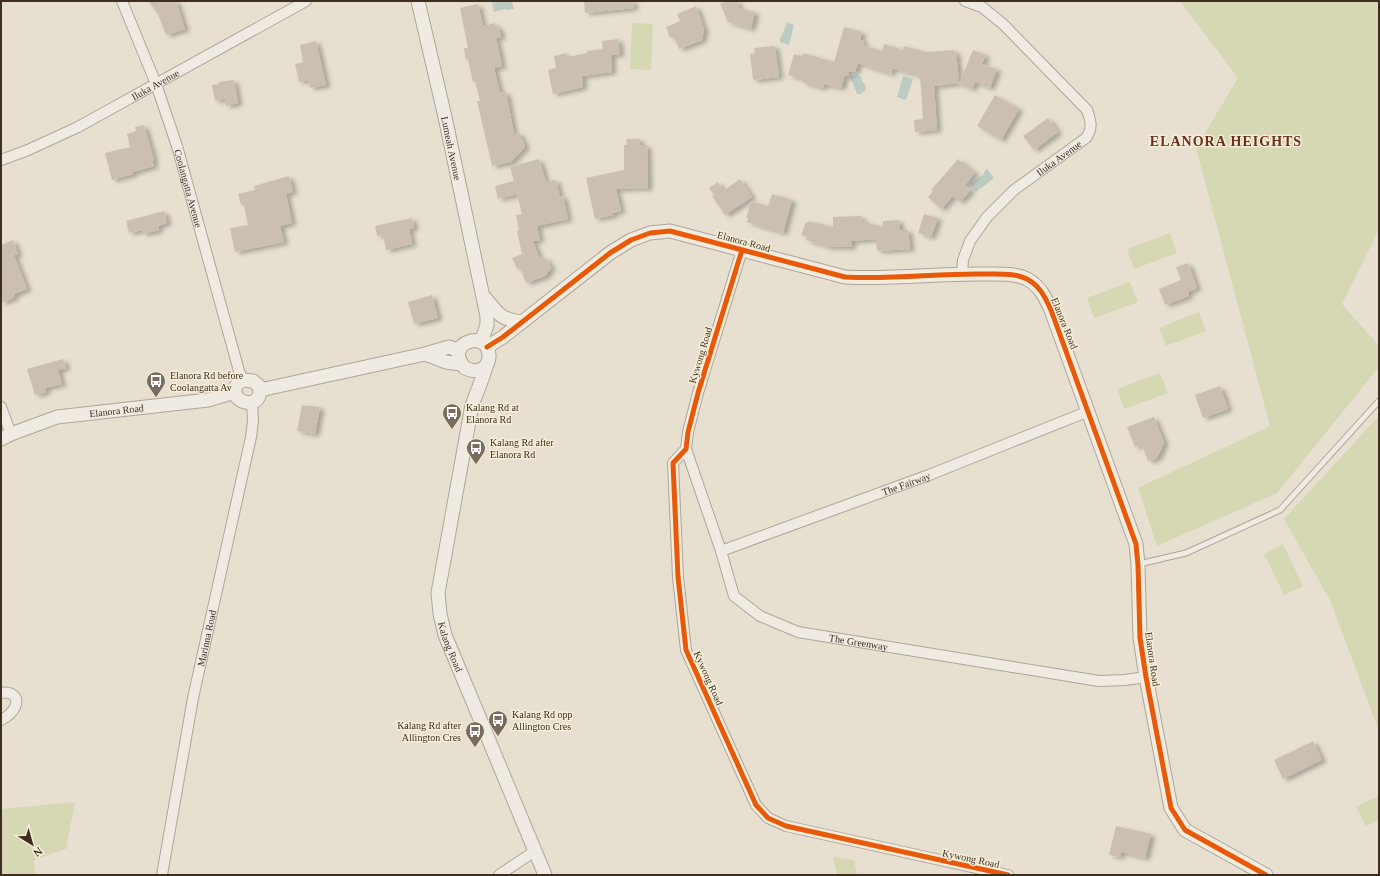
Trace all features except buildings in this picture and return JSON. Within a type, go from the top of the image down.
[{"type":"street","name":"Coolangatta Avenue","points":[[122,1],[156,84],[177,146],[242,380]]},
{"type":"street","name":"Iluka Avenue","points":[[1,160],[28,150],[78,127],[306,1]]},
{"type":"street","name":"Lumeah Avenue","points":[[418,1],[445,117],[483,296]]},
{"type":"street","name":"Iluka Avenue","points":[[962,274],[963,260],[970,241],[987,217],[1014,190],[1086,138],[1090,132],[1091,124],[1087,110],[1003,24],[982,7],[965,1]]},
{"type":"street","name":"Elanora Road","points":[[484,345],[522,322],[610,253],[631,240],[650,233],[670,231],[846,277],[864,278],[962,274],[1012,275],[1027,279],[1040,289],[1051,310],[1089,411],[1136,544],[1140,638],[1171,808],[1185,830],[1261,874]]},
{"type":"street","name":"Kywong Road","points":[[742,250],[698,393],[688,432],[686,449],[673,463],[678,577],[686,650],[756,805],[768,818],[786,826],[1008,875]]},
{"type":"street","points":[[483,296],[505,319],[522,322]]},
{"type":"street","points":[[483,296],[487,316],[484,345]]},
{"type":"street","points":[[260,390],[449,348],[464,362],[480,370],[487,365],[490,356],[484,345],[475,340],[463,345],[464,362]]},
{"type":"street","name":"Kalang Road","points":[[464,362],[472,405]]},
{"type":"street","name":"Kalang Road","points":[[487,365],[472,405],[438,593],[440,614],[446,635],[545,875]]},
{"type":"street","points":[[242,380],[253,381],[259,386],[260,390],[258,398],[252,403],[239,400],[235,392],[235,387],[242,380]]},
{"type":"street","name":"Elanora Road","points":[[6,437],[57,416],[208,400],[235,392]]},
{"type":"street","name":"Marinna Road","points":[[162,875],[193,698],[251,437],[253,421],[252,403]]},
{"type":"street","points":[[1,407],[6,437]]},
{"type":"street","name":"The Fairway","points":[[721,551],[929,475],[1089,411]]},
{"type":"street","name":"The Greenway","points":[[686,449],[721,551],[734,596],[760,616],[798,632],[1099,681],[1125,680],[1146,677]]},
{"type":"street","points":[[1,693],[11,693],[16,698],[16,704],[12,711],[1,720]]},
{"type":"street","points":[[499,875],[535,852]]},
{"type":"lane","points":[[1138,565],[1186,553],[1280,510],[1379,400]]},
{"type":"green space","points":[[1180,1],[1379,1],[1379,229],[1342,304],[1379,346],[1379,367],[1277,493],[1157,546],[1138,488],[1270,426],[1196,148],[1238,78]]},
{"type":"green space","points":[[632,23],[653,24],[651,70],[630,69]]},
{"type":"green space","points":[[1170,233],[1177,253],[1134,269],[1127,249]]},
{"type":"green space","points":[[1130,282],[1138,302],[1094,318],[1087,298]]},
{"type":"green space","points":[[1199,312],[1206,331],[1166,346],[1159,328]]},
{"type":"green space","points":[[1160,373],[1168,393],[1124,409],[1117,389]]},
{"type":"green space","points":[[1379,416],[1379,731],[1330,600],[1284,519]]},
{"type":"green space","points":[[1283,544],[1303,586],[1284,595],[1264,554]]},
{"type":"green space","points":[[1379,796],[1379,820],[1366,826],[1356,807]]},
{"type":"green space","points":[[75,802],[66,849],[34,860],[35,875],[1,875],[1,809]]},
{"type":"green space","points":[[833,857],[854,860],[857,875],[837,875]]},
{"type":"shaded area","points":[[499,1],[512,1],[514,9],[505,9],[494,12],[492,3]]},
{"type":"shaded area","points":[[787,22],[794,25],[789,45],[780,42],[780,38]]},
{"type":"shaded area","points":[[857,74],[861,77],[866,86],[865,91],[861,94],[857,94],[850,77]]},
{"type":"shaded area","points":[[903,76],[913,79],[906,100],[897,97]]},
{"type":"shaded area","points":[[986,169],[994,178],[976,192],[970,184],[983,175]]},
{"type":"cycle path","points":[[487,347],[503,337],[610,253],[631,240],[650,233],[670,231],[845,277],[880,278],[950,274],[1001,274],[1022,277],[1032,282],[1042,292],[1051,310],[1136,544],[1140,638],[1171,808],[1185,830],[1266,875]]},
{"type":"cycle path","points":[[742,250],[698,393],[688,432],[686,449],[673,463],[678,577],[686,650],[756,805],[768,818],[786,826],[1008,875]]},
{"type":"place","name":"Elanora Rd before Coolangatta Av","points":[[156,398]]},
{"type":"place","name":"Kalang Rd at Elanora Rd","points":[[452,430]]},
{"type":"place","name":"Kalang Rd after Elanora Rd","points":[[476,465]]},
{"type":"place","name":"Kalang Rd opp Allington Cres","points":[[498,737]]},
{"type":"place","name":"Kalang Rd after Allington Cres","points":[[475,748]]},
{"type":"district","name":"ELANORA HEIGHTS","points":[[1226,141]]}]
